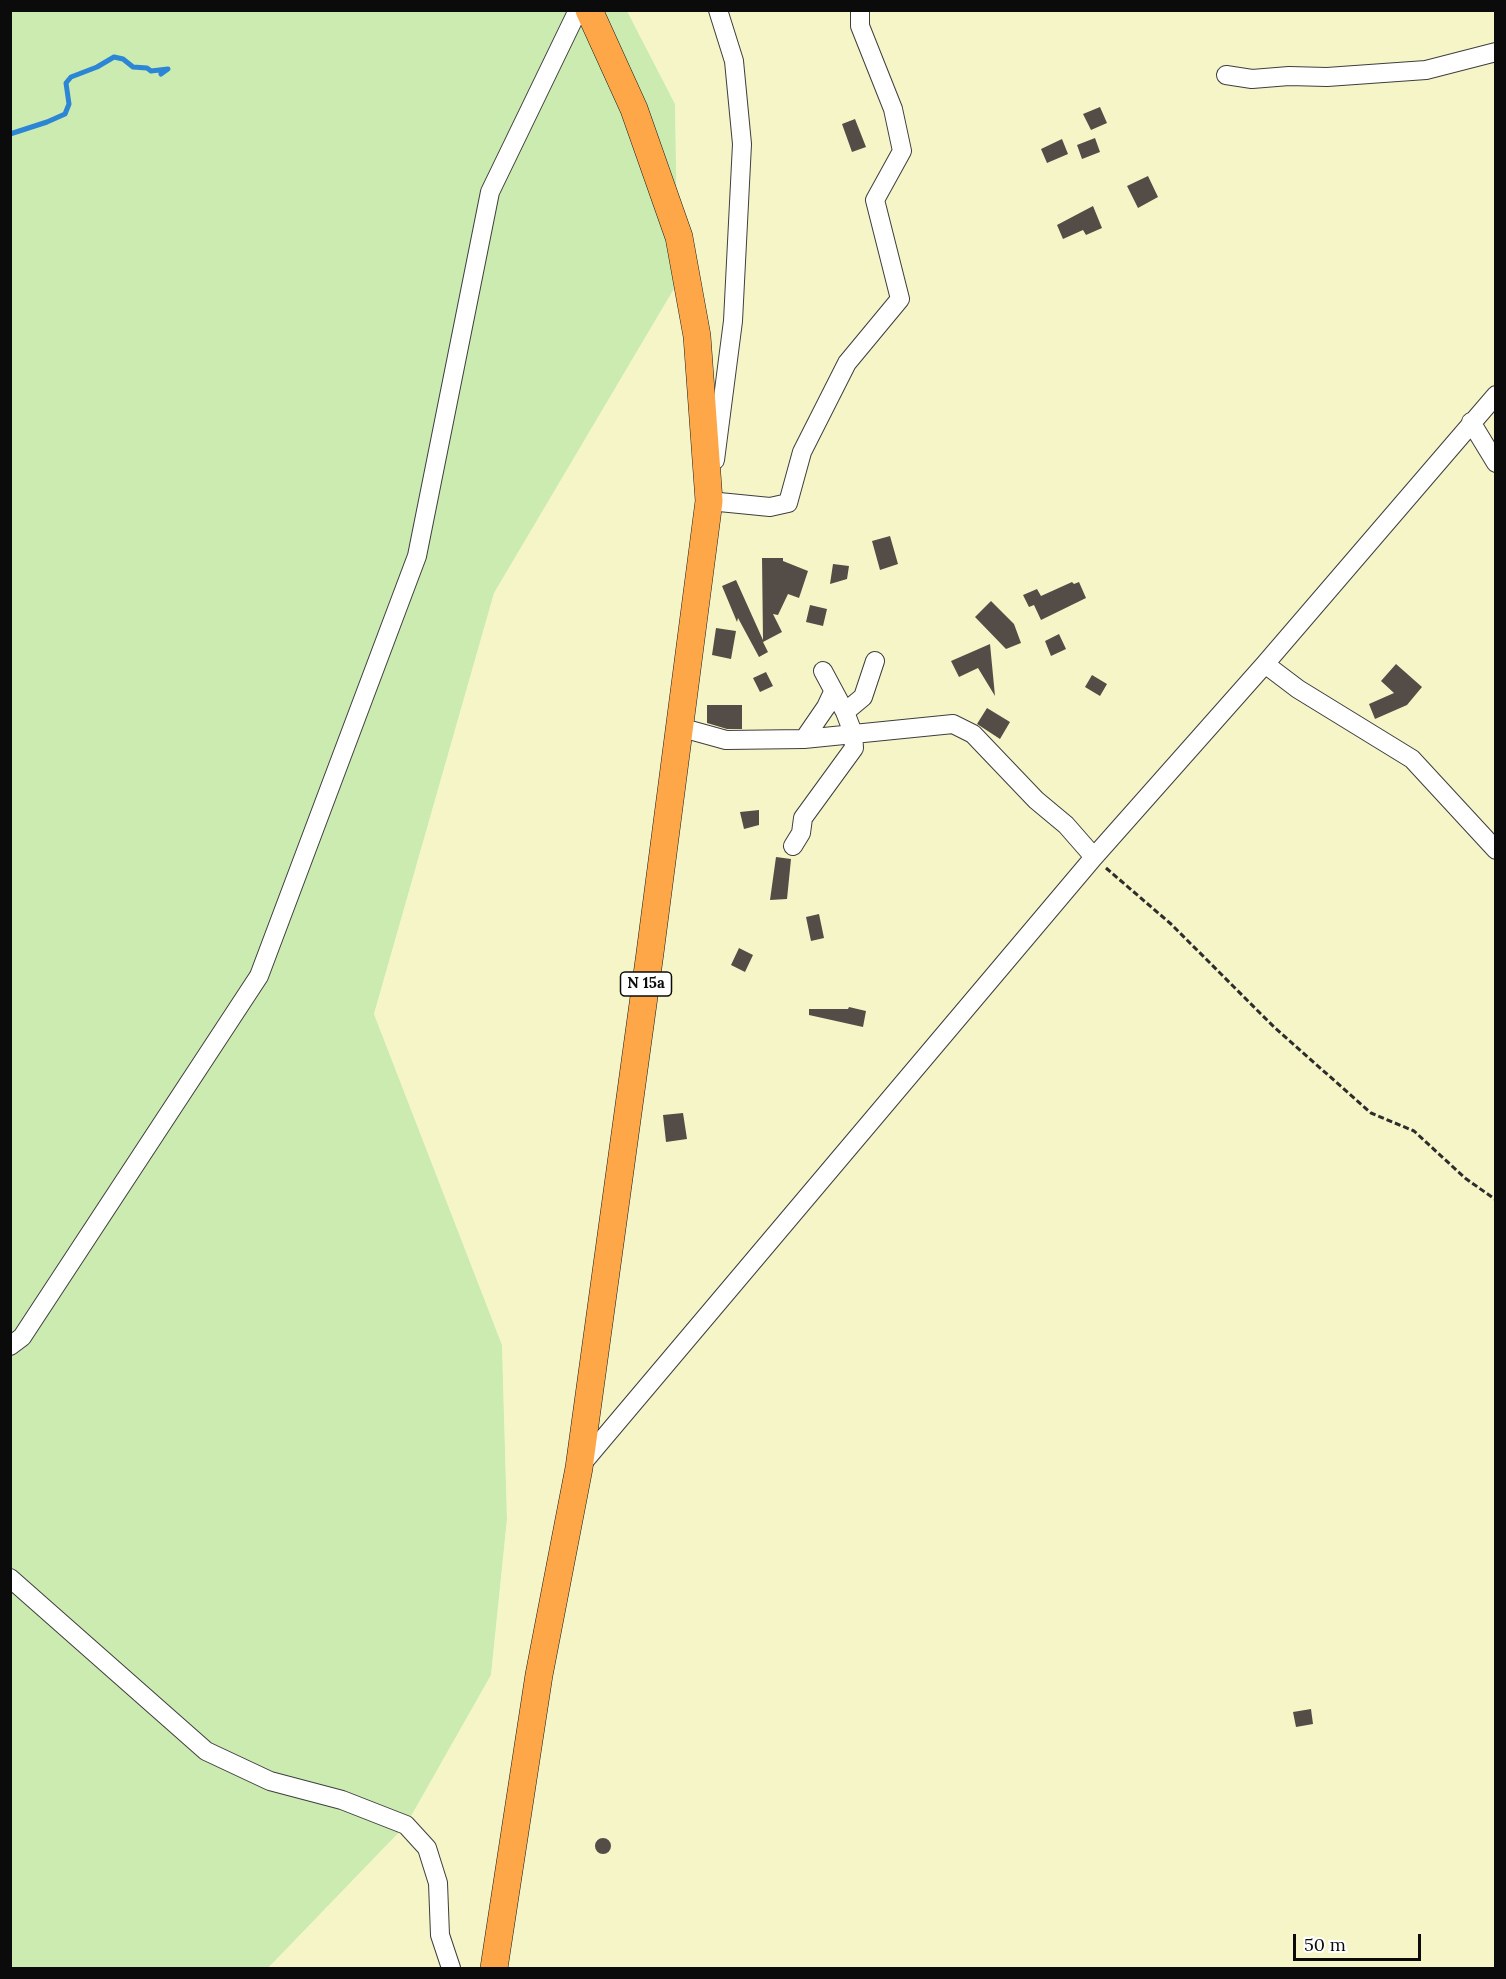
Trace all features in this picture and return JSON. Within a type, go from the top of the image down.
[{"type":"highway","name":"N 15a","points":[[494,1968],[539,1675],[579,1468],[709,501],[697,336],[679,237],[634,109],[589,10]]},
{"type":"street","points":[[10,1346],[22,1337],[259,976],[417,556],[490,192],[578,10]]},
{"type":"street","points":[[718,10],[734,62],[742,144],[733,321],[709,501],[770,507],[788,503],[802,452],[847,363],[900,298],[875,200],[902,151],[893,109],[860,26],[860,10]]},
{"type":"street","points":[[1226,75],[1252,79],[1289,76],[1327,77],[1426,70],[1496,52]]},
{"type":"street","points":[[579,1468],[1094,857],[1265,664],[1496,395]]},
{"type":"street","points":[[1471,422],[1496,463]]},
{"type":"street","points":[[845,712],[863,697],[875,661]]},
{"type":"street","points":[[1265,664],[1298,689],[1412,759],[1496,850]]},
{"type":"street","points":[[793,846],[801,834],[803,818],[854,748],[853,733],[845,712],[832,692],[823,671]]},
{"type":"street","points":[[804,739],[826,706],[832,692]]},
{"type":"street","points":[[679,727],[726,740],[804,739],[953,724],[973,734],[1036,800],[1066,825],[1094,857]]},
{"type":"street","points":[[10,1578],[206,1750],[270,1781],[342,1800],[406,1825],[427,1848],[438,1883],[440,1935],[451,1968]]},
{"type":"path","points":[[1094,857],[1171,924],[1275,1028],[1371,1113],[1414,1131],[1465,1178],[1496,1200]]},
{"type":"green space","points":[[11,11],[627,11],[675,104],[678,282],[494,593],[374,1014],[502,1345],[507,1519],[491,1675],[406,1825],[268,1968],[11,1968]]},
{"type":"green space","points":[[627,11],[1495,11],[1495,1968],[268,1968],[406,1825],[491,1675],[507,1519],[502,1345],[374,1014],[494,593],[678,282],[675,104]]},
{"type":"building","points":[[1100,107],[1107,123],[1091,130],[1083,114]]},
{"type":"building","points":[[855,119],[866,147],[852,152],[842,124]]},
{"type":"building","points":[[1095,138],[1100,152],[1082,159],[1077,145]]},
{"type":"building","points":[[1062,139],[1068,154],[1047,163],[1041,149]]},
{"type":"building","points":[[1148,176],[1158,197],[1138,208],[1127,186]]},
{"type":"building","points":[[1093,206],[1102,228],[1086,235],[1083,230],[1063,239],[1057,225]]},
{"type":"building","points":[[890,536],[898,564],[880,570],[872,541]]},
{"type":"building","points":[[762,558],[783,558],[783,561],[808,571],[799,598],[788,594],[778,615],[773,614],[782,632],[763,642],[768,652],[759,657],[738,618],[737,622],[722,586],[736,580],[763,640]]},
{"type":"building","points":[[833,564],[849,566],[847,579],[830,584]]},
{"type":"building","points":[[1072,582],[1074,584],[1079,582],[1086,598],[1041,620],[1034,605],[1029,607],[1023,595],[1037,589],[1041,596]]},
{"type":"building","points":[[991,601],[1014,624],[1021,643],[1006,649],[975,617]]},
{"type":"building","points":[[810,605],[827,609],[823,626],[806,622]]},
{"type":"building","points":[[716,628],[736,631],[731,659],[712,655]]},
{"type":"building","points":[[1059,634],[1066,649],[1051,656],[1045,641]]},
{"type":"building","points":[[990,644],[995,696],[978,668],[959,677],[951,661]]},
{"type":"building","points":[[1396,664],[1422,687],[1407,705],[1375,719],[1369,704],[1394,693],[1381,681]]},
{"type":"building","points":[[766,672],[773,686],[760,692],[753,678]]},
{"type":"building","points":[[1092,675],[1107,684],[1100,696],[1085,687]]},
{"type":"building","points":[[707,705],[742,705],[742,729],[727,729],[707,723]]},
{"type":"building","points":[[987,708],[1010,722],[1000,739],[977,724]]},
{"type":"building","points":[[759,810],[759,825],[744,829],[740,812]]},
{"type":"building","points":[[776,857],[791,859],[787,899],[770,900]]},
{"type":"building","points":[[819,914],[824,938],[811,941],[806,917]]},
{"type":"building","points":[[739,948],[753,955],[745,972],[731,965]]},
{"type":"building","points":[[849,1007],[866,1011],[863,1027],[809,1015],[809,1009],[848,1009]]},
{"type":"building","points":[[683,1113],[687,1139],[666,1142],[663,1115]]},
{"type":"building","points":[[1311,1709],[1313,1724],[1296,1727],[1293,1712]]},
{"type":"building","points":[[600,1838],[606,1838],[611,1846],[609,1852],[600,1854],[595,1849],[595,1843]]},
{"type":"waterway","points":[[10,134],[65,114],[69,104],[66,83],[71,77],[97,67],[114,57],[123,59],[133,67],[147,68],[151,71],[168,69],[161,74]]}]
